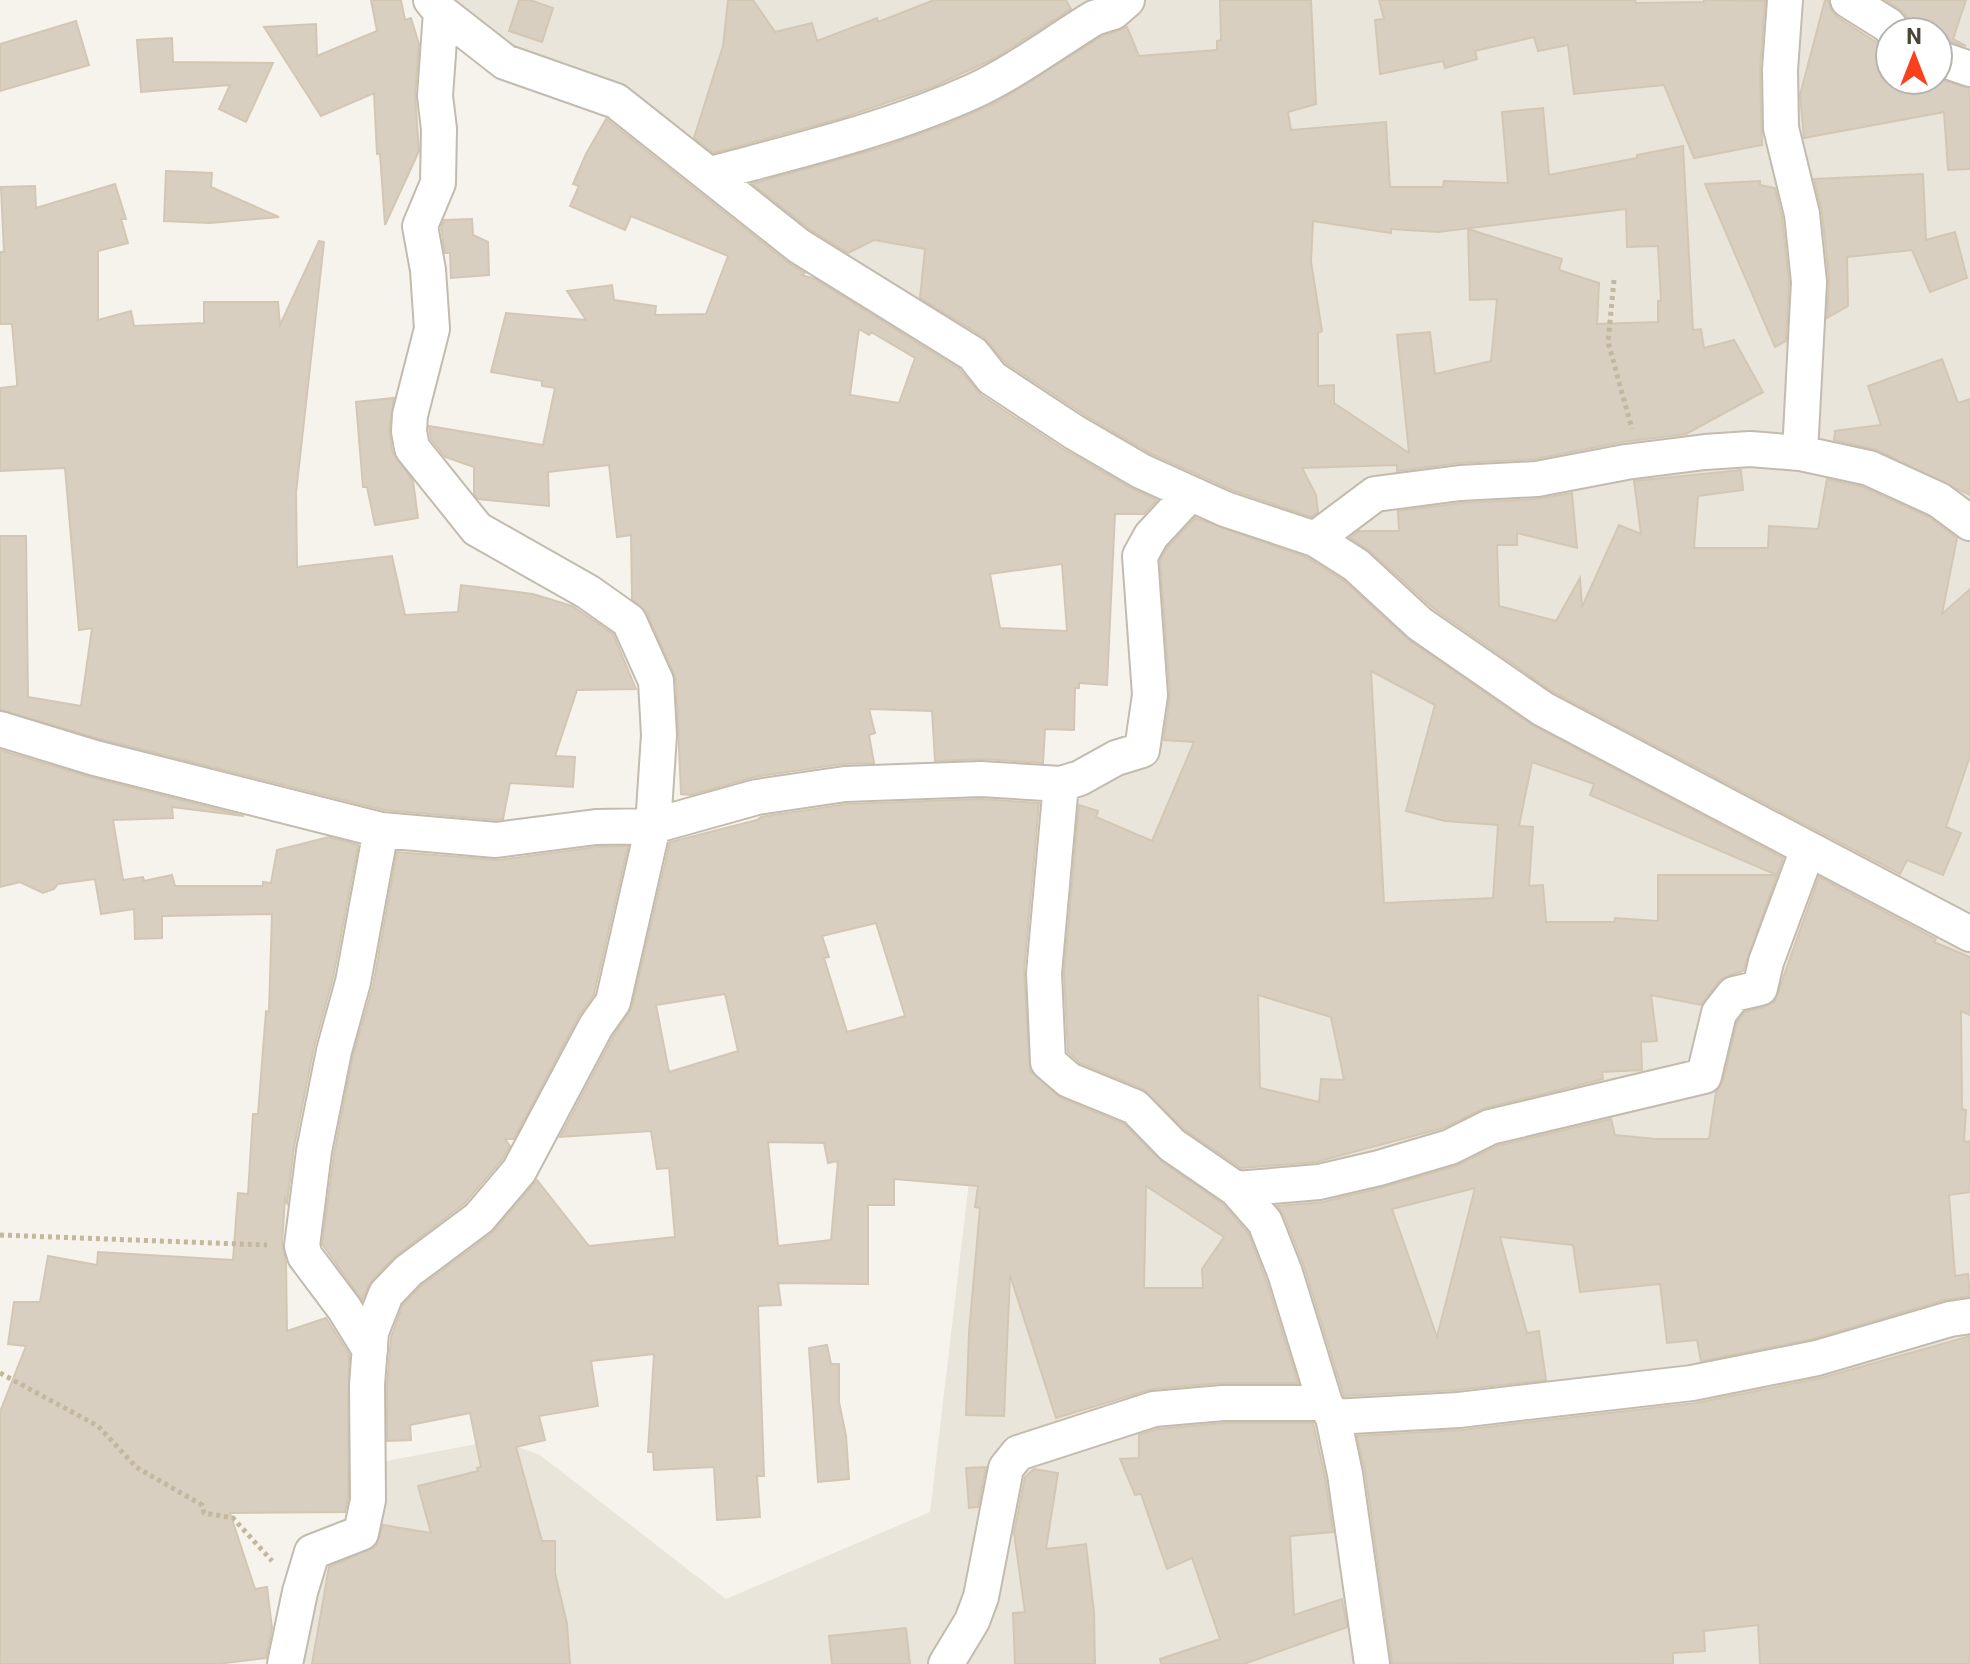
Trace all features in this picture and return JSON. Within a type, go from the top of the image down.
[{"type":"street","points":[[711,174],[900,120],[976,90],[1094,18],[1113,12],[1127,0]]},
{"type":"street","points":[[1785,0],[1780,70],[1781,128],[1802,214],[1809,282],[1800,453]]},
{"type":"street","points":[[1848,0],[1874,16]]},
{"type":"street","points":[[436,6],[505,62],[616,101],[799,246],[973,354],[992,378],[1074,432],[1141,471],[1190,494],[1315,539],[1356,565],[1420,624],[1543,709],[1970,934]]},
{"type":"street","points":[[285,1664],[312,1552],[361,1533],[368,1500],[367,1385],[371,1332],[386,1294],[408,1271],[479,1218],[519,1171],[596,1026],[613,1002],[653,826],[659,735],[656,681],[629,621],[588,592],[477,529],[412,448],[410,415],[432,329],[428,270],[420,226],[438,183],[436,6]]},
{"type":"street","points":[[1315,539],[1375,494],[1460,483],[1537,479],[1641,461],[1750,449],[1800,453],[1869,468],[1939,500],[1970,523]]},
{"type":"street","points":[[0,729],[95,758],[381,830],[496,840],[596,827],[653,826],[757,797],[845,784],[981,779],[1061,784],[1080,778],[1116,758],[1142,750],[1150,695],[1140,556],[1151,536],[1190,494]]},
{"type":"street","points":[[1061,784],[1044,973],[1048,1062],[1069,1080],[1135,1107],[1172,1145],[1236,1189],[1265,1222],[1277,1249],[1329,1410],[1345,1474],[1372,1664]]},
{"type":"street","points":[[370,1350],[344,1308],[305,1256],[302,1246],[314,1151],[334,1051],[353,982],[381,830]]},
{"type":"street","points":[[1236,1189],[1319,1182],[1379,1168],[1450,1147],[1490,1127],[1704,1076],[1719,1013],[1734,994],[1760,988],[1766,962],[1808,849]]},
{"type":"street","points":[[946,1664],[972,1621],[981,1597],[1006,1468],[1018,1453],[1154,1409],[1223,1403],[1329,1410],[1459,1410],[1692,1383],[1817,1358],[1950,1319],[1970,1316]]},
{"type":"path","points":[[1614,280],[1608,342],[1641,461]]},
{"type":"path","points":[[0,1235],[302,1246]]},
{"type":"path","points":[[0,1373],[98,1426],[136,1467],[202,1505],[204,1513],[233,1518],[300,1592]]},
{"type":"shaded area","points":[[444,0],[1970,0],[1970,1664],[293,1664],[319,1555],[370,1537],[381,1462],[498,1440],[540,1455],[726,1599],[930,1512],[988,1020],[1042,1017],[1071,791],[1130,764],[1147,712],[1136,556],[1188,489],[1146,468],[617,98],[508,58]]},
{"type":"building","points":[[371,0],[401,0],[405,20],[411,18],[419,44],[415,95],[419,151],[385,225],[374,93],[321,116],[264,27],[316,24],[317,56],[377,31]]},
{"type":"building","points":[[519,0],[530,0],[553,8],[542,42],[509,31]]},
{"type":"building","points":[[728,0],[753,0],[775,32],[812,23],[817,41],[934,0],[1066,0],[1071,9],[995,58],[935,86],[839,119],[713,153],[694,138],[723,46]]},
{"type":"building","points":[[1220,0],[1311,0],[1316,104],[1288,112],[1291,130],[1386,122],[1390,187],[1443,187],[1444,181],[1508,183],[1502,112],[1543,108],[1549,175],[1683,146],[1693,330],[1701,329],[1704,348],[1734,340],[1763,392],[1686,434],[1622,442],[1535,459],[1459,463],[1397,471],[1397,465],[1302,468],[1316,495],[1318,512],[1311,517],[1232,490],[1150,453],[1006,363],[984,337],[920,298],[925,249],[874,240],[848,253],[811,230],[752,184],[883,147],[950,123],[999,101],[1102,36],[1127,27],[1139,56],[1217,50],[1217,41],[1221,40]],"holes":[[[1626,209],[1627,247],[1658,246],[1661,301],[1658,301],[1658,322],[1597,324],[1599,283],[1559,270],[1562,259],[1468,229],[1470,300],[1497,299],[1491,361],[1435,374],[1430,332],[1397,335],[1409,453],[1334,403],[1334,385],[1318,386],[1318,333],[1322,331],[1311,262],[1313,221],[1391,233],[1391,229],[1438,232]]]},
{"type":"building","points":[[1379,0],[1765,1],[1760,70],[1762,145],[1694,158],[1664,85],[1574,94],[1568,45],[1538,51],[1534,37],[1475,51],[1477,59],[1445,68],[1443,61],[1380,74],[1375,20],[1384,19]]},
{"type":"building","points":[[1825,0],[1828,0],[1837,17],[1874,41],[1874,96],[1954,96],[1954,84],[1970,88],[1970,169],[1948,170],[1944,112],[1804,138],[1800,95]]},
{"type":"building","points":[[1886,0],[1966,0],[1954,36],[1954,16],[1906,16]]},
{"type":"building","points":[[76,21],[89,65],[0,91],[0,44]]},
{"type":"building","points":[[172,38],[173,62],[273,63],[246,122],[219,109],[230,85],[141,92],[137,40]]},
{"type":"building","points":[[606,119],[805,273],[802,275],[815,279],[959,369],[981,395],[1063,449],[1157,500],[1144,514],[1115,514],[1107,685],[1079,683],[1079,688],[1075,688],[1074,730],[1045,729],[1043,763],[982,759],[935,761],[932,711],[869,709],[875,733],[869,735],[874,763],[842,764],[754,777],[691,795],[681,794],[676,679],[647,613],[632,599],[631,535],[617,537],[609,465],[548,472],[549,506],[478,499],[474,494],[474,467],[445,457],[431,439],[429,426],[543,445],[555,388],[542,386],[542,381],[491,372],[506,313],[586,320],[567,291],[612,285],[614,300],[656,306],[655,315],[706,314],[728,256],[631,216],[625,230],[570,206],[579,186],[573,184]],"holes":[[[859,329],[869,335],[871,332],[915,358],[899,403],[850,395]],[[1062,564],[1067,631],[1000,628],[990,574]]]},
{"type":"building","points":[[166,171],[212,173],[211,187],[279,217],[210,223],[164,221]]},
{"type":"building","points":[[1923,174],[1926,240],[1955,232],[1967,278],[1930,292],[1912,250],[1847,257],[1848,306],[1827,318],[1829,280],[1822,212],[1814,179]]},
{"type":"building","points":[[1760,181],[1760,185],[1775,188],[1782,217],[1789,282],[1786,341],[1775,347],[1705,184]]},
{"type":"building","points":[[115,184],[126,219],[121,219],[128,243],[98,251],[98,320],[131,311],[134,326],[204,323],[204,302],[278,302],[280,325],[319,241],[324,242],[296,493],[297,567],[392,556],[405,615],[458,612],[461,585],[533,594],[572,606],[613,634],[636,689],[577,690],[555,756],[575,757],[573,787],[510,783],[503,819],[496,820],[384,810],[100,739],[0,710],[0,536],[26,536],[28,697],[81,706],[92,628],[79,630],[65,468],[0,471],[0,388],[17,386],[12,324],[0,324],[0,252],[4,252],[1,187],[35,186],[36,208]]},
{"type":"building","points":[[472,219],[473,235],[488,242],[489,275],[451,278],[450,253],[445,253],[441,228],[444,220]]},
{"type":"building","points":[[1942,359],[1958,403],[1970,399],[1970,495],[1877,450],[1834,440],[1835,431],[1881,425],[1868,386]]},
{"type":"building","points":[[394,398],[389,430],[392,451],[413,481],[418,518],[375,525],[367,487],[363,487],[356,402]]},
{"type":"building","points":[[1741,470],[1743,490],[1698,496],[1694,548],[1768,548],[1769,526],[1818,529],[1827,479],[1863,487],[1929,517],[1957,538],[1942,614],[1970,589],[1970,756],[1946,827],[1961,833],[1943,875],[1907,860],[1900,874],[1553,692],[1433,608],[1369,550],[1350,538],[1359,531],[1399,531],[1398,511],[1462,503],[1538,499],[1572,493],[1577,548],[1517,533],[1517,545],[1497,545],[1499,606],[1556,621],[1580,578],[1582,607],[1619,525],[1641,534],[1634,481]]},
{"type":"building","points":[[1195,518],[1306,557],[1344,581],[1409,640],[1532,725],[1783,858],[1777,875],[1743,971],[1719,981],[1701,1005],[1651,995],[1657,1041],[1641,1042],[1642,1070],[1602,1072],[1603,1079],[1485,1108],[1443,1128],[1316,1162],[1241,1168],[1185,1130],[1143,1089],[1080,1063],[1068,1052],[1064,973],[1079,805],[1098,811],[1096,817],[1152,841],[1194,742],[1164,740],[1170,694],[1160,560]],"holes":[[[1371,671],[1435,705],[1406,811],[1445,821],[1498,825],[1493,898],[1384,903]],[[1532,762],[1594,784],[1590,795],[1777,875],[1658,875],[1658,921],[1615,918],[1614,922],[1546,922],[1543,885],[1529,886],[1533,827],[1519,826]],[[1258,995],[1331,1017],[1344,1080],[1321,1079],[1319,1102],[1260,1088]]]},
{"type":"building","points":[[0,750],[90,777],[244,816],[172,807],[173,818],[113,820],[123,880],[143,877],[144,881],[172,875],[175,886],[263,886],[263,882],[271,883],[277,850],[329,837],[358,845],[333,978],[314,1047],[294,1147],[287,1203],[285,1199],[282,1244],[286,1262],[287,1331],[326,1318],[349,1354],[348,1498],[345,1512],[230,1513],[255,1589],[267,1587],[272,1628],[266,1658],[217,1664],[0,1664],[0,1412],[26,1346],[8,1344],[14,1302],[40,1302],[48,1256],[97,1265],[98,1252],[233,1260],[238,1193],[248,1194],[253,1114],[258,1114],[266,1011],[269,1012],[272,914],[162,916],[162,938],[135,939],[134,909],[101,914],[95,879],[58,884],[43,893],[20,882],[0,887]]},
{"type":"building","points":[[981,799],[1039,803],[1024,971],[1030,1071],[1061,1098],[1124,1124],[1161,1161],[1223,1204],[1248,1233],[1298,1383],[1221,1383],[1152,1389],[1056,1418],[1010,1275],[1004,1416],[966,1415],[969,1332],[980,1208],[975,1207],[978,1186],[894,1179],[894,1205],[868,1205],[868,1284],[778,1283],[781,1305],[758,1306],[764,1476],[757,1476],[760,1517],[717,1520],[714,1467],[654,1470],[653,1452],[648,1452],[654,1354],[591,1361],[598,1406],[539,1416],[545,1440],[516,1447],[542,1541],[555,1541],[555,1573],[567,1624],[570,1664],[312,1664],[329,1567],[376,1546],[383,1525],[431,1533],[418,1486],[478,1471],[477,1468],[481,1467],[470,1413],[410,1425],[411,1440],[387,1441],[391,1337],[403,1305],[421,1286],[491,1234],[537,1180],[589,1246],[675,1237],[669,1168],[657,1169],[651,1131],[560,1137],[632,1007],[670,842],[761,817],[847,804]],"holes":[[[876,923],[905,1016],[847,1032],[824,958],[829,957],[822,936]],[[725,994],[738,1051],[669,1072],[656,1005]],[[768,1142],[824,1143],[828,1163],[838,1161],[831,1240],[778,1246]],[[1146,1186],[1224,1237],[1202,1269],[1203,1288],[1144,1288]]]},
{"type":"building","points":[[628,846],[594,994],[578,1017],[514,1139],[505,1139],[510,1146],[502,1160],[465,1203],[394,1257],[371,1281],[362,1300],[322,1244],[334,1154],[353,1056],[373,986],[397,852],[498,860]]},
{"type":"building","points":[[1819,877],[1936,939],[1934,942],[1970,957],[1970,1015],[1961,1011],[1962,1109],[1966,1110],[1964,1142],[1970,1141],[1970,1192],[1949,1195],[1955,1276],[1968,1274],[1970,1296],[1944,1300],[1812,1339],[1701,1361],[1697,1340],[1667,1343],[1660,1284],[1580,1292],[1573,1245],[1500,1237],[1527,1333],[1539,1331],[1546,1380],[1457,1390],[1344,1396],[1304,1266],[1284,1215],[1277,1206],[1323,1202],[1384,1187],[1456,1166],[1497,1146],[1611,1119],[1615,1135],[1709,1139],[1716,1092],[1723,1081],[1737,1022],[1745,1012],[1775,1001]],"holes":[[[1475,1188],[1437,1337],[1392,1209]]]},
{"type":"building","points":[[1970,1336],[1970,1664],[1760,1664],[1758,1625],[1704,1631],[1705,1651],[1673,1653],[1673,1664],[1392,1663],[1365,1471],[1357,1436],[1461,1430],[1696,1403],[1821,1378]]},
{"type":"building","points":[[827,1345],[831,1364],[839,1364],[839,1402],[846,1436],[849,1479],[818,1482],[809,1348]]},
{"type":"building","points":[[1224,1423],[1313,1423],[1333,1532],[1290,1536],[1294,1615],[1342,1599],[1347,1627],[1244,1664],[1161,1664],[1160,1659],[1220,1639],[1192,1558],[1167,1569],[1141,1494],[1135,1495],[1120,1459],[1139,1458],[1139,1435],[1158,1429]]},
{"type":"building","points":[[986,1467],[978,1507],[969,1508],[966,1468]]},
{"type":"building","points":[[1034,1469],[1058,1473],[1046,1549],[1086,1544],[1094,1612],[1095,1664],[1015,1664],[1013,1613],[1025,1612],[1014,1533],[1025,1477]]},
{"type":"building","points":[[906,1628],[910,1664],[832,1664],[829,1636]]}]
